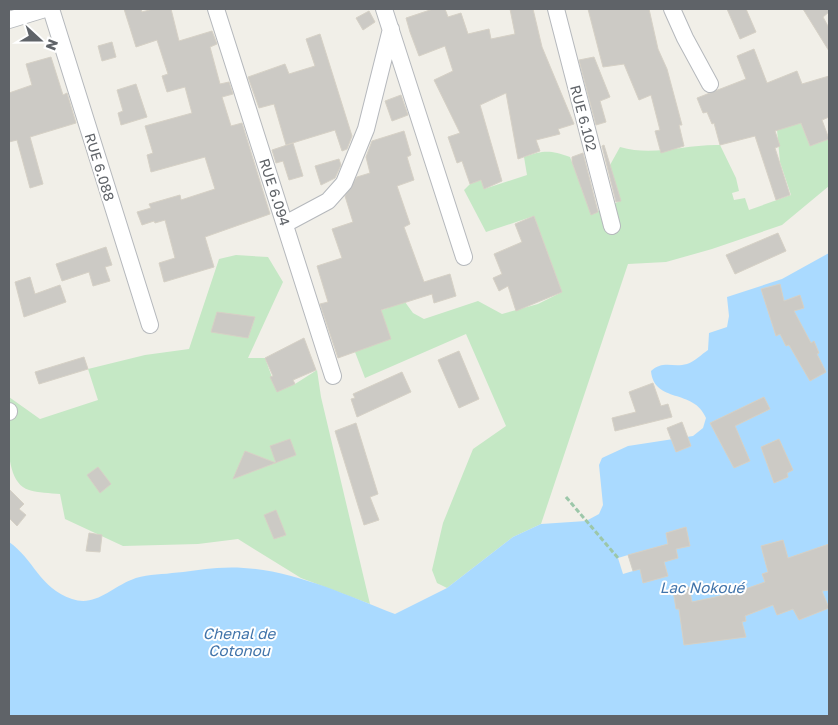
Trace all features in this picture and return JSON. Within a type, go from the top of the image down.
[{"type":"street","points":[[9,20],[45,9]]},
{"type":"street","name":"RUE 6.088","points":[[51,9],[150,325]]},
{"type":"street","name":"RUE 6.094","points":[[216,9],[333,376]]},
{"type":"street","points":[[384,9],[464,257]]},
{"type":"street","name":"RUE 6.102","points":[[556,9],[612,226]]},
{"type":"street","points":[[672,9],[685,38],[710,84]]},
{"type":"street","points":[[285,224],[328,201],[344,183],[366,129],[391,29]]},
{"type":"path","points":[[566,497],[618,558]]},
{"type":"green space","points":[[798,116],[810,146],[829,139],[829,186],[782,225],[712,249],[666,262],[628,264],[541,524],[513,537],[447,588],[437,583],[432,570],[443,523],[473,449],[506,426],[466,334],[365,378],[355,352],[345,344],[365,316],[388,308],[385,298],[405,302],[413,313],[424,319],[478,301],[502,314],[538,304],[562,292],[534,216],[486,232],[464,190],[470,184],[481,180],[484,189],[527,175],[524,157],[547,152],[570,157],[591,214],[620,201],[610,165],[620,147],[645,151],[720,145],[736,178],[739,191],[732,193],[734,200],[745,198],[749,210],[791,195],[780,162],[777,130]]},
{"type":"green space","points":[[236,255],[268,257],[283,282],[248,358],[265,358],[277,391],[295,384],[317,370],[321,397],[370,604],[301,578],[238,539],[198,544],[123,546],[65,519],[60,494],[29,490],[20,485],[14,475],[8,449],[9,397],[40,419],[98,400],[88,369],[145,355],[189,349],[219,259]]},
{"type":"water","name":"Lac Nokoué","points":[[829,253],[829,716],[9,716],[9,542],[18,549],[52,588],[61,594],[80,601],[96,599],[136,578],[211,568],[240,568],[263,570],[308,581],[395,614],[447,588],[513,537],[541,524],[586,521],[599,514],[603,505],[599,465],[602,458],[628,446],[693,436],[703,428],[706,418],[700,409],[693,403],[659,388],[654,381],[651,371],[664,365],[687,364],[708,350],[709,333],[727,327],[729,316],[727,297],[782,279]]},
{"type":"pier","points":[[628,555],[633,571],[623,574],[618,558]]},
{"type":"building","points":[[124,9],[141,9],[142,12],[153,9],[171,9],[179,41],[212,31],[217,44],[210,47],[220,84],[229,82],[233,94],[222,97],[231,126],[242,123],[270,214],[205,237],[214,267],[164,282],[159,263],[175,258],[165,220],[142,225],[137,212],[151,208],[149,204],[180,195],[181,200],[215,189],[205,157],[151,172],[147,155],[153,153],[145,126],[192,113],[185,87],[167,92],[162,76],[168,74],[157,40],[136,47]]},
{"type":"building","points":[[433,9],[445,9],[448,17],[461,13],[468,34],[489,29],[491,39],[515,34],[510,9],[533,9],[542,47],[574,124],[558,129],[560,134],[536,140],[540,151],[518,159],[506,93],[480,105],[502,181],[484,189],[481,180],[470,184],[462,161],[457,163],[448,137],[460,133],[434,80],[453,71],[445,46],[419,56],[406,18]]},
{"type":"building","points":[[588,9],[649,9],[658,49],[667,69],[682,125],[679,125],[684,146],[661,153],[655,131],[660,130],[651,95],[639,100],[624,64],[603,67]]},
{"type":"building","points":[[727,9],[746,9],[756,32],[740,39]]},
{"type":"building","points":[[803,9],[829,9],[829,12],[823,17],[829,28],[829,51]]},
{"type":"building","points":[[369,11],[375,22],[363,30],[356,18]]},
{"type":"building","points":[[320,34],[352,136],[347,149],[342,151],[335,130],[286,145],[274,104],[259,108],[248,77],[285,64],[289,74],[315,66],[306,39]]},
{"type":"building","points":[[112,42],[116,57],[102,61],[98,46]]},
{"type":"building","points":[[754,49],[767,83],[797,71],[802,84],[829,76],[829,117],[822,120],[829,139],[810,146],[801,123],[775,131],[780,146],[775,148],[790,195],[776,200],[755,136],[720,145],[714,123],[712,124],[707,112],[703,113],[697,98],[746,79],[737,56]]},
{"type":"building","points":[[51,57],[63,95],[67,93],[76,123],[30,137],[43,184],[30,188],[17,140],[9,142],[9,93],[32,85],[26,64]]},
{"type":"building","points":[[594,57],[610,97],[600,101],[606,122],[596,125],[579,60]]},
{"type":"building","points":[[136,84],[147,117],[121,125],[118,113],[123,111],[117,90]]},
{"type":"building","points":[[401,95],[408,115],[392,121],[385,101]]},
{"type":"building","points":[[404,131],[411,155],[407,157],[414,180],[397,186],[410,224],[404,227],[424,282],[450,274],[456,296],[434,303],[432,294],[381,310],[391,339],[338,358],[320,304],[328,302],[317,266],[342,258],[332,229],[353,222],[345,196],[357,177],[370,173],[366,157],[372,141]]},
{"type":"building","points":[[293,143],[303,176],[289,180],[283,161],[276,163],[272,150]]},
{"type":"building","points":[[604,145],[621,201],[616,202],[602,146]]},
{"type":"building","points":[[583,153],[598,212],[591,215],[572,162],[572,157]]},
{"type":"building","points":[[339,159],[341,165],[335,178],[321,185],[315,166]]},
{"type":"building","points":[[534,216],[562,292],[516,311],[508,286],[499,291],[493,278],[502,274],[494,254],[522,242],[515,224]]},
{"type":"building","points":[[778,233],[786,251],[735,274],[726,255]]},
{"type":"building","points":[[106,247],[112,265],[105,267],[110,281],[93,286],[89,272],[62,281],[56,264]]},
{"type":"building","points":[[30,277],[35,294],[60,285],[66,302],[24,317],[15,282]]},
{"type":"building","points":[[780,284],[784,301],[800,295],[804,308],[794,311],[811,343],[814,341],[819,353],[817,354],[826,372],[810,381],[789,345],[786,346],[780,334],[776,336],[761,289]]},
{"type":"building","points":[[217,312],[255,317],[248,338],[211,332]]},
{"type":"building","points":[[304,338],[316,370],[293,380],[295,384],[277,392],[270,377],[273,376],[265,358]]},
{"type":"building","points":[[459,351],[479,399],[459,408],[438,360]]},
{"type":"building","points":[[84,357],[88,369],[39,384],[35,372]]},
{"type":"building","points":[[402,372],[411,392],[357,417],[351,399],[355,398],[353,394]]},
{"type":"building","points":[[653,383],[661,406],[668,404],[672,417],[615,431],[612,418],[636,412],[629,392]]},
{"type":"building","points":[[764,397],[770,409],[735,426],[750,461],[734,468],[710,423]]},
{"type":"building","points":[[682,422],[691,446],[676,452],[667,428]]},
{"type":"building","points":[[356,423],[378,494],[370,497],[379,520],[364,525],[335,431]]},
{"type":"building","points":[[290,439],[296,455],[276,463],[270,446]]},
{"type":"building","points":[[779,439],[793,470],[787,473],[788,477],[774,483],[761,447]]},
{"type":"building","points":[[245,451],[276,463],[233,479]]},
{"type":"building","points":[[98,467],[111,484],[100,493],[87,475]]},
{"type":"building","points":[[9,489],[24,504],[19,509],[26,515],[17,526],[9,520]]},
{"type":"building","points":[[276,510],[286,535],[274,539],[264,515]]},
{"type":"building","points":[[686,527],[690,546],[676,549],[678,558],[664,562],[668,576],[643,583],[640,569],[633,571],[628,555],[668,544],[666,533]]},
{"type":"building","points":[[89,533],[102,535],[100,552],[86,551]]},
{"type":"building","points":[[783,540],[788,558],[829,544],[829,590],[822,591],[829,608],[799,620],[793,609],[777,615],[773,605],[745,616],[746,621],[742,622],[746,637],[684,645],[679,609],[676,609],[673,590],[689,587],[692,602],[734,593],[765,582],[762,574],[768,572],[761,546]]},
{"type":"water label","name":"Chenal de Cotonou","points":[[239,642]]}]
